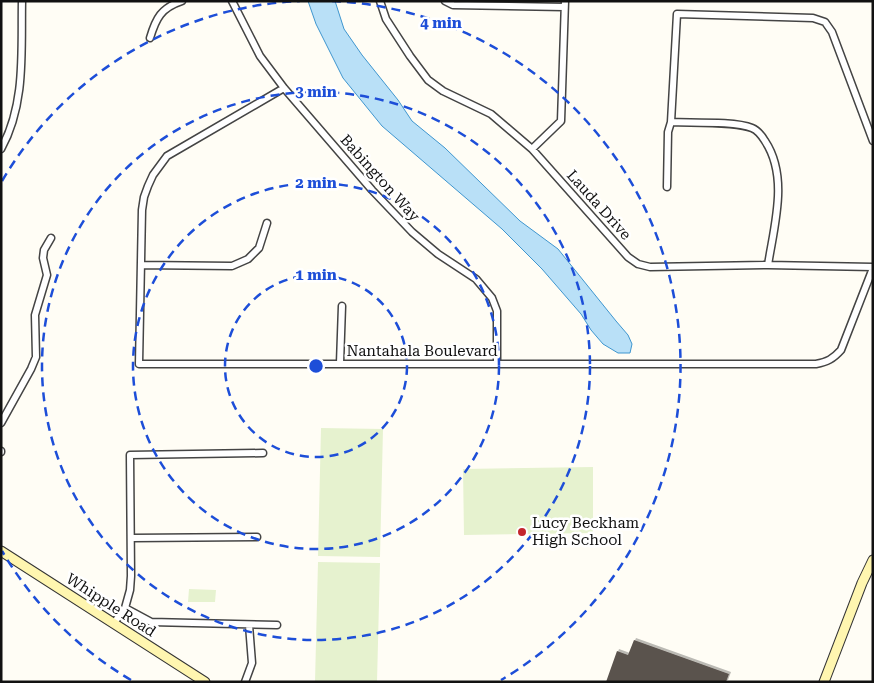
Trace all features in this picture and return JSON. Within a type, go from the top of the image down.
[{"type":"main road","name":"Whipple Road","points":[[1,551],[114,623],[194,679],[205,682]]},
{"type":"main road","points":[[824,682],[862,583],[873,560]]},
{"type":"street","points":[[1,149],[16,116],[20,84],[22,1]]},
{"type":"street","points":[[150,38],[155,22],[164,10],[182,1]]},
{"type":"street","name":"Babington Way","points":[[232,1],[260,56],[284,88],[392,211],[438,254],[476,279],[486,289],[497,311],[497,363]]},
{"type":"street","name":"Lauda Drive","points":[[380,1],[386,19],[428,80],[443,91],[491,114],[532,149],[628,257],[638,264],[650,267],[768,265],[873,268]]},
{"type":"street","points":[[445,1],[453,5],[564,4],[561,121],[532,149]]},
{"type":"street","points":[[667,186],[668,132],[671,122],[677,14],[812,18],[825,22],[832,32],[873,141]]},
{"type":"street","name":"Nantahala Boulevard","points":[[284,88],[167,156],[153,175],[144,198],[139,364],[809,364],[826,362],[838,354],[846,341],[873,268]]},
{"type":"street","points":[[671,122],[741,124],[753,128],[763,137],[769,147],[778,178],[778,198],[768,265]]},
{"type":"street","points":[[141,265],[232,266],[248,259],[258,248],[266,224]]},
{"type":"street","points":[[1,423],[36,357],[35,315],[47,275],[43,258],[44,250],[51,238]]},
{"type":"street","points":[[340,363],[342,306]]},
{"type":"street","points":[[114,623],[125,608],[130,590],[132,538],[130,455],[263,453]]},
{"type":"street","points":[[132,538],[257,537]]},
{"type":"street","points":[[125,608],[151,622],[277,625]]},
{"type":"street","points":[[245,682],[252,663],[249,625]]},
{"type":"green space","points":[[321,428],[383,429],[380,557],[318,556]]},
{"type":"green space","points":[[593,467],[593,533],[464,535],[463,469]]},
{"type":"green space","points":[[318,562],[380,563],[377,682],[315,682]]},
{"type":"green space","points":[[189,589],[216,590],[215,602],[188,602]]},
{"type":"water","points":[[308,1],[335,1],[344,29],[412,121],[445,148],[520,221],[558,249],[628,335],[632,344],[630,353],[618,353],[603,344],[581,314],[542,269],[502,229],[382,126],[343,78],[316,24]]},
{"type":"building","points":[[634,640],[729,674],[726,682],[606,682],[617,651],[628,655]]},
{"type":"place","name":"Lucy Beckham High School","points":[[522,532]]}]
